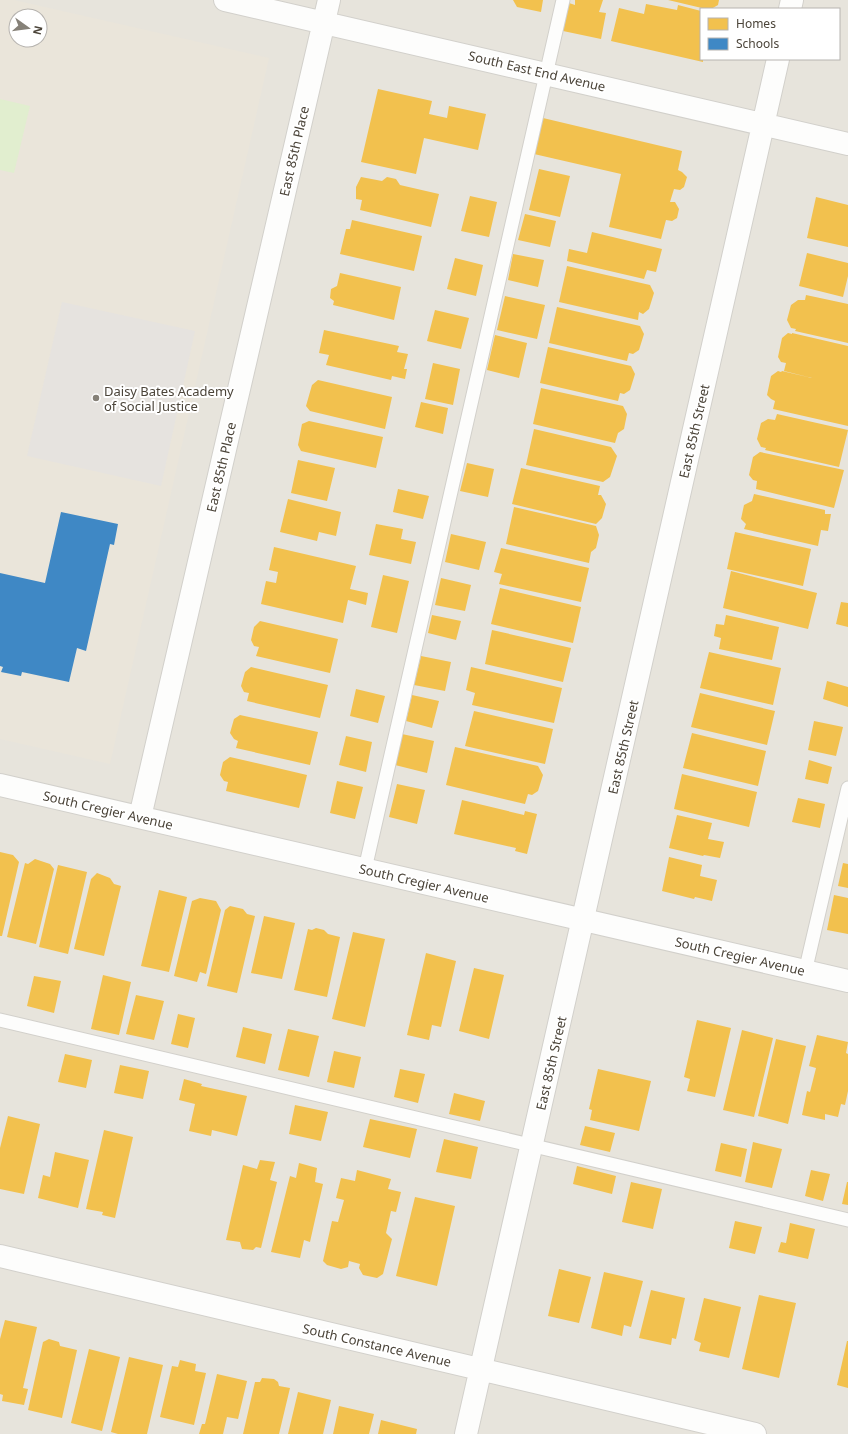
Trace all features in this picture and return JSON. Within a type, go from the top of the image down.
[{"type":"street","name":"South East End Avenue","points":[[225,0],[848,144]]},
{"type":"street","name":"East 85th Place","points":[[140,817],[329,0]]},
{"type":"street","name":"East 85th Street","points":[[466,1434],[584,920],[778,60]]},
{"type":"street","name":"South Cregier Avenue","points":[[0,785],[848,981]]},
{"type":"street","name":"South Constance Avenue","points":[[0,1256],[755,1434]]},
{"type":"lane","points":[[365,870],[563,0]]},
{"type":"lane","points":[[805,972],[848,788]]},
{"type":"lane","points":[[0,1020],[848,1220]]},
{"type":"shaded area","points":[[0,0],[848,0],[848,1434],[0,1434]]},
{"type":"shaded area","name":"Daisy Bates Academy of Social Justice","points":[[0,0],[14,0],[269,58],[110,764],[0,739]]},
{"type":"shaded area","points":[[62,302],[195,331],[161,486],[27,456]]},
{"type":"green space","points":[[0,99],[30,106],[14,173],[0,170]]},
{"type":"building: Homes","points":[[513,0],[543,0],[541,12],[517,7]]},
{"type":"building: Homes","points":[[575,0],[603,0],[599,12],[606,13],[601,39],[563,31],[569,3],[575,5]]},
{"type":"building: Homes","points":[[668,0],[719,0],[718,5],[713,8],[702,8]]},
{"type":"building: Homes","points":[[646,4],[677,10],[678,5],[700,11],[700,60],[703,60],[703,62],[611,41],[619,8],[644,14]]},
{"type":"building: Homes","points":[[378,89],[432,101],[429,114],[447,118],[449,106],[486,114],[478,150],[424,138],[416,174],[361,162]]},
{"type":"building: Homes","points":[[543,118],[682,151],[678,170],[687,177],[684,187],[680,190],[674,189],[670,202],[675,202],[679,209],[677,218],[672,221],[666,220],[661,239],[609,227],[621,174],[534,154]]},
{"type":"building: Homes","points":[[539,169],[570,176],[560,217],[529,210]]},
{"type":"building: Homes","points":[[361,177],[382,181],[387,177],[396,179],[400,185],[439,194],[431,227],[360,210],[362,200],[356,199],[356,187]]},
{"type":"building: Homes","points":[[470,196],[497,202],[489,237],[461,231]]},
{"type":"building: Homes","points":[[816,197],[848,205],[848,247],[807,238]]},
{"type":"building: Homes","points":[[525,214],[556,221],[550,247],[518,240]]},
{"type":"building: Homes","points":[[352,220],[422,236],[414,271],[340,254],[346,229],[350,229]]},
{"type":"building: Homes","points":[[592,232],[662,249],[656,272],[647,270],[644,279],[567,261],[569,249],[587,253]]},
{"type":"building: Homes","points":[[807,253],[848,263],[848,276],[843,297],[799,286]]},
{"type":"building: Homes","points":[[513,254],[544,260],[538,287],[508,280]]},
{"type":"building: Homes","points":[[455,258],[483,265],[476,296],[447,289]]},
{"type":"building: Homes","points":[[567,266],[650,285],[654,293],[649,309],[643,314],[639,312],[638,320],[559,302]]},
{"type":"building: Homes","points":[[340,273],[401,287],[394,320],[333,305],[334,301],[330,298],[331,289],[337,286]]},
{"type":"building: Homes","points":[[806,295],[848,304],[848,343],[795,331],[796,329],[791,328],[787,320],[791,305],[798,300],[805,300]]},
{"type":"building: Homes","points":[[505,296],[545,305],[537,339],[497,330]]},
{"type":"building: Homes","points":[[557,307],[640,326],[644,334],[639,350],[633,354],[629,353],[627,361],[549,343]]},
{"type":"building: Homes","points":[[435,310],[469,318],[461,349],[427,341]]},
{"type":"building: Homes","points":[[324,330],[399,346],[397,352],[408,354],[404,369],[407,369],[405,379],[392,376],[391,380],[326,365],[329,355],[319,353]]},
{"type":"building: Homes","points":[[788,333],[848,346],[848,426],[773,409],[775,401],[767,395],[771,376],[778,371],[782,371],[812,378],[784,371],[786,363],[781,362],[778,357],[782,338]]},
{"type":"building: Homes","points":[[495,335],[527,343],[519,378],[487,370]]},
{"type":"building: Homes","points":[[548,347],[631,366],[635,374],[630,390],[624,394],[620,393],[618,401],[540,383]]},
{"type":"building: Homes","points":[[433,363],[460,369],[453,405],[425,399]]},
{"type":"building: Homes","points":[[318,380],[392,397],[385,429],[310,411],[306,406],[312,385]]},
{"type":"building: Homes","points":[[541,388],[623,406],[627,414],[624,429],[618,433],[615,443],[533,424]]},
{"type":"building: Homes","points":[[421,402],[448,408],[443,434],[415,427]]},
{"type":"building: Homes","points":[[777,414],[848,430],[839,467],[765,450],[766,448],[761,447],[757,439],[761,423],[768,419],[775,420]]},
{"type":"building: Homes","points":[[309,421],[383,437],[376,468],[301,451],[298,445],[302,424]]},
{"type":"building: Homes","points":[[534,429],[611,447],[617,456],[610,477],[603,482],[526,465]]},
{"type":"building: Homes","points":[[760,452],[844,470],[834,508],[756,489],[757,481],[753,480],[749,475],[753,457]]},
{"type":"building: Homes","points":[[298,460],[335,468],[327,501],[291,493]]},
{"type":"building: Homes","points":[[467,463],[494,469],[488,497],[460,491]]},
{"type":"building: Homes","points":[[521,468],[600,486],[598,495],[601,495],[606,504],[602,518],[596,524],[512,504]]},
{"type":"building: Homes","points":[[398,489],[429,496],[423,519],[393,512]]},
{"type":"building: Homes","points":[[754,494],[825,510],[825,514],[831,514],[828,531],[821,530],[818,546],[744,529],[746,524],[741,519],[744,505],[752,501]]},
{"type":"building: Homes","points":[[288,499],[341,512],[336,536],[319,532],[317,541],[280,532]]},
{"type":"building: Homes","points":[[514,507],[596,526],[599,535],[596,548],[591,552],[589,563],[506,544]]},
{"type":"building: Homes","points":[[376,524],[403,529],[401,539],[416,542],[411,564],[369,555]]},
{"type":"building: Homes","points":[[735,532],[811,549],[803,586],[727,569]]},
{"type":"building: Homes","points":[[451,534],[486,542],[479,570],[445,562]]},
{"type":"building: Homes","points":[[274,547],[356,566],[350,589],[368,593],[366,605],[348,600],[343,623],[261,604],[266,581],[276,583],[278,572],[269,570]]},
{"type":"building: Homes","points":[[501,548],[589,568],[581,602],[499,584],[502,574],[494,572]]},
{"type":"building: Homes","points":[[731,571],[817,593],[808,629],[723,608]]},
{"type":"building: Homes","points":[[383,575],[409,581],[397,633],[371,627]]},
{"type":"building: Homes","points":[[441,578],[471,585],[465,611],[435,605]]},
{"type":"building: Homes","points":[[500,588],[581,607],[573,643],[491,624]]},
{"type":"building: Homes","points":[[841,602],[848,603],[848,627],[836,624]]},
{"type":"building: Homes","points":[[432,615],[461,621],[456,640],[428,633]]},
{"type":"building: Homes","points":[[726,615],[779,627],[772,660],[719,649],[721,638],[714,636],[716,624],[724,625]]},
{"type":"building: Homes","points":[[260,621],[338,639],[330,673],[256,656],[259,647],[254,646],[251,640],[254,627]]},
{"type":"building: Homes","points":[[492,630],[571,648],[563,682],[485,664]]},
{"type":"building: Homes","points":[[709,652],[781,668],[773,705],[700,688]]},
{"type":"building: Homes","points":[[421,656],[451,662],[445,691],[414,685]]},
{"type":"building: Homes","points":[[251,667],[328,685],[320,718],[247,701],[249,693],[244,692],[241,686],[245,672]]},
{"type":"building: Homes","points":[[471,667],[562,688],[554,723],[472,705],[475,693],[466,690]]},
{"type":"building: Homes","points":[[827,681],[848,687],[848,707],[823,699]]},
{"type":"building: Homes","points":[[356,689],[385,696],[378,723],[350,716]]},
{"type":"building: Homes","points":[[700,693],[775,711],[767,745],[691,727]]},
{"type":"building: Homes","points":[[412,695],[439,701],[432,728],[406,721]]},
{"type":"building: Homes","points":[[474,711],[553,729],[545,764],[465,746]]},
{"type":"building: Homes","points":[[240,715],[318,732],[310,765],[236,748],[238,741],[234,739],[230,733],[234,719]]},
{"type":"building: Homes","points":[[814,721],[843,727],[836,756],[808,750]]},
{"type":"building: Homes","points":[[692,733],[766,751],[758,786],[683,768]]},
{"type":"building: Homes","points":[[402,734],[434,741],[427,773],[395,765]]},
{"type":"building: Homes","points":[[346,736],[372,742],[366,772],[339,765]]},
{"type":"building: Homes","points":[[455,747],[538,766],[543,775],[538,791],[532,795],[528,794],[525,804],[446,785]]},
{"type":"building: Homes","points":[[230,757],[307,775],[299,808],[226,791],[228,782],[224,781],[220,775],[223,762]]},
{"type":"building: Homes","points":[[809,760],[832,767],[828,784],[805,779]]},
{"type":"building: Homes","points":[[682,774],[757,792],[749,827],[674,809]]},
{"type":"building: Homes","points":[[337,781],[363,787],[355,819],[330,813]]},
{"type":"building: Homes","points":[[397,784],[425,790],[417,824],[389,817]]},
{"type":"building: Homes","points":[[798,798],[825,804],[820,828],[792,822]]},
{"type":"building: Homes","points":[[462,800],[524,815],[525,811],[537,814],[527,854],[515,851],[516,848],[454,834]]},
{"type":"building: Homes","points":[[677,815],[712,823],[708,839],[724,842],[720,858],[703,856],[669,848]]},
{"type":"building: Homes","points":[[0,852],[13,855],[19,862],[2,936],[0,936]]},
{"type":"building: Homes","points":[[669,857],[702,865],[700,876],[717,880],[712,901],[695,897],[694,899],[662,891]]},
{"type":"building: Homes","points":[[35,859],[50,864],[54,869],[36,944],[7,937],[25,863],[28,864]]},
{"type":"building: Homes","points":[[843,863],[848,864],[848,888],[838,886]]},
{"type":"building: Homes","points":[[58,865],[87,872],[68,954],[39,947]]},
{"type":"building: Homes","points":[[97,873],[110,878],[114,884],[121,886],[104,956],[74,949],[91,879]]},
{"type":"building: Homes","points":[[159,890],[187,897],[169,972],[141,966]]},
{"type":"building: Homes","points":[[834,895],[848,898],[848,934],[827,930]]},
{"type":"building: Homes","points":[[200,898],[216,901],[221,910],[206,974],[200,972],[197,982],[174,976],[192,901]]},
{"type":"building: Homes","points":[[230,906],[243,909],[247,914],[255,916],[237,993],[207,986],[225,910]]},
{"type":"building: Homes","points":[[264,916],[295,923],[282,979],[251,973]]},
{"type":"building: Homes","points":[[316,928],[324,930],[328,934],[340,937],[327,997],[294,990],[308,929],[312,930]]},
{"type":"building: Homes","points":[[353,932],[385,939],[365,1027],[332,1019]]},
{"type":"building: Homes","points":[[426,953],[456,961],[441,1027],[432,1025],[429,1040],[407,1035]]},
{"type":"building: Homes","points":[[474,968],[504,975],[489,1039],[459,1031]]},
{"type":"building: Homes","points":[[103,975],[131,982],[119,1035],[91,1029]]},
{"type":"building: Homes","points":[[34,976],[61,981],[54,1013],[27,1006]]},
{"type":"building: Homes","points":[[136,995],[164,1001],[154,1040],[126,1034]]},
{"type":"building: Homes","points":[[178,1014],[195,1018],[188,1048],[171,1044]]},
{"type":"building: Homes","points":[[697,1020],[731,1028],[715,1097],[687,1091],[690,1079],[684,1077]]},
{"type":"building: Homes","points":[[243,1027],[272,1034],[265,1064],[236,1057]]},
{"type":"building: Homes","points":[[288,1029],[319,1036],[309,1077],[278,1070]]},
{"type":"building: Homes","points":[[742,1030],[773,1038],[754,1117],[723,1110]]},
{"type":"building: Homes","points":[[817,1035],[848,1042],[846,1053],[848,1054],[848,1091],[845,1105],[841,1104],[838,1117],[825,1114],[825,1120],[802,1115],[807,1091],[810,1092],[816,1068],[809,1066]]},
{"type":"building: Homes","points":[[776,1039],[806,1046],[788,1124],[758,1116]]},
{"type":"building: Homes","points":[[334,1051],[361,1057],[354,1088],[327,1082]]},
{"type":"building: Homes","points":[[65,1054],[92,1060],[86,1088],[58,1082]]},
{"type":"building: Homes","points":[[120,1065],[149,1071],[143,1099],[114,1093]]},
{"type":"building: Homes","points":[[400,1069],[425,1074],[418,1103],[394,1097]]},
{"type":"building: Homes","points":[[598,1069],[651,1081],[639,1131],[590,1120],[592,1110],[589,1109]]},
{"type":"building: Homes","points":[[184,1079],[202,1084],[201,1086],[247,1096],[237,1136],[212,1130],[211,1136],[189,1131],[195,1104],[179,1100]]},
{"type":"building: Homes","points":[[454,1093],[485,1101],[480,1121],[449,1114]]},
{"type":"building: Homes","points":[[295,1105],[328,1112],[321,1141],[289,1134]]},
{"type":"building: Homes","points":[[8,1116],[40,1124],[24,1194],[0,1189],[0,1148]]},
{"type":"building: Homes","points":[[370,1119],[417,1129],[410,1158],[363,1147]]},
{"type":"building: Homes","points":[[585,1126],[615,1133],[610,1152],[580,1145]]},
{"type":"building: Homes","points":[[104,1130],[133,1137],[115,1218],[102,1215],[103,1212],[86,1209]]},
{"type":"building: Homes","points":[[444,1139],[478,1147],[471,1179],[436,1172]]},
{"type":"building: Homes","points":[[753,1142],[782,1149],[772,1188],[745,1182]]},
{"type":"building: Homes","points":[[721,1143],[747,1149],[741,1177],[715,1171]]},
{"type":"building: Homes","points":[[55,1152],[89,1160],[78,1208],[38,1198],[43,1175],[50,1177]]},
{"type":"building: Homes","points":[[260,1160],[275,1162],[270,1180],[277,1182],[261,1248],[256,1247],[253,1250],[242,1249],[240,1242],[226,1240],[243,1165],[257,1169]]},
{"type":"building: Homes","points":[[299,1163],[317,1168],[315,1182],[323,1184],[310,1242],[304,1240],[300,1258],[271,1252],[290,1176],[296,1178]]},
{"type":"building: Homes","points":[[577,1166],[616,1176],[612,1194],[573,1184]]},
{"type":"building: Homes","points":[[357,1170],[391,1179],[388,1189],[401,1192],[396,1212],[391,1211],[386,1233],[392,1239],[383,1274],[377,1278],[363,1275],[359,1268],[360,1264],[349,1261],[348,1267],[341,1269],[327,1265],[323,1261],[332,1221],[338,1222],[344,1200],[336,1198],[341,1178],[355,1181]]},
{"type":"building: Homes","points":[[811,1170],[830,1174],[823,1201],[805,1196]]},
{"type":"building: Homes","points":[[631,1182],[662,1189],[653,1229],[622,1222]]},
{"type":"building: Homes","points":[[848,1182],[848,1205],[842,1204]]},
{"type":"building: Homes","points":[[415,1197],[455,1206],[437,1286],[396,1276]]},
{"type":"building: Homes","points":[[735,1221],[762,1227],[755,1254],[729,1248]]},
{"type":"building: Homes","points":[[790,1223],[815,1229],[808,1259],[778,1252],[781,1242],[786,1243]]},
{"type":"building: Homes","points":[[559,1269],[591,1277],[579,1323],[548,1316]]},
{"type":"building: Homes","points":[[604,1272],[643,1281],[631,1327],[624,1325],[622,1336],[591,1328]]},
{"type":"building: Homes","points":[[651,1290],[685,1298],[676,1339],[672,1338],[671,1345],[639,1338]]},
{"type":"building: Homes","points":[[759,1295],[796,1303],[779,1378],[742,1369]]},
{"type":"building: Homes","points":[[704,1298],[741,1307],[729,1358],[699,1351],[701,1343],[694,1340]]},
{"type":"building: Homes","points":[[5,1320],[37,1327],[23,1388],[28,1389],[24,1405],[2,1401],[3,1395],[0,1394],[0,1339]]},
{"type":"building: Homes","points":[[49,1339],[59,1342],[60,1346],[77,1350],[62,1418],[28,1410],[43,1342]]},
{"type":"building: Homes","points":[[848,1341],[848,1388],[837,1385]]},
{"type":"building: Homes","points":[[89,1349],[120,1357],[102,1431],[71,1423]]},
{"type":"building: Homes","points":[[129,1357],[163,1365],[147,1434],[118,1434],[111,1432]]},
{"type":"building: Homes","points":[[180,1360],[196,1364],[195,1371],[206,1373],[194,1425],[160,1417],[172,1366],[178,1367]]},
{"type":"building: Homes","points":[[217,1374],[247,1381],[238,1419],[227,1417],[223,1434],[199,1434],[202,1424],[205,1424]]},
{"type":"building: Homes","points":[[262,1378],[274,1379],[278,1382],[279,1386],[290,1388],[279,1434],[243,1434],[255,1382],[260,1382]]},
{"type":"building: Homes","points":[[298,1392],[331,1400],[323,1434],[288,1434]]},
{"type":"building: Homes","points":[[339,1406],[374,1414],[369,1434],[333,1434]]},
{"type":"building: Homes","points":[[381,1420],[417,1429],[416,1434],[378,1434]]},
{"type":"building: Schools","points":[[61,512],[118,524],[114,545],[110,544],[86,651],[77,648],[69,682],[22,672],[21,676],[1,672],[3,667],[0,666],[0,573],[45,583]]},
{"type":"place","name":"Daisy Bates Academy of Social Justice","points":[[96,398]]}]
